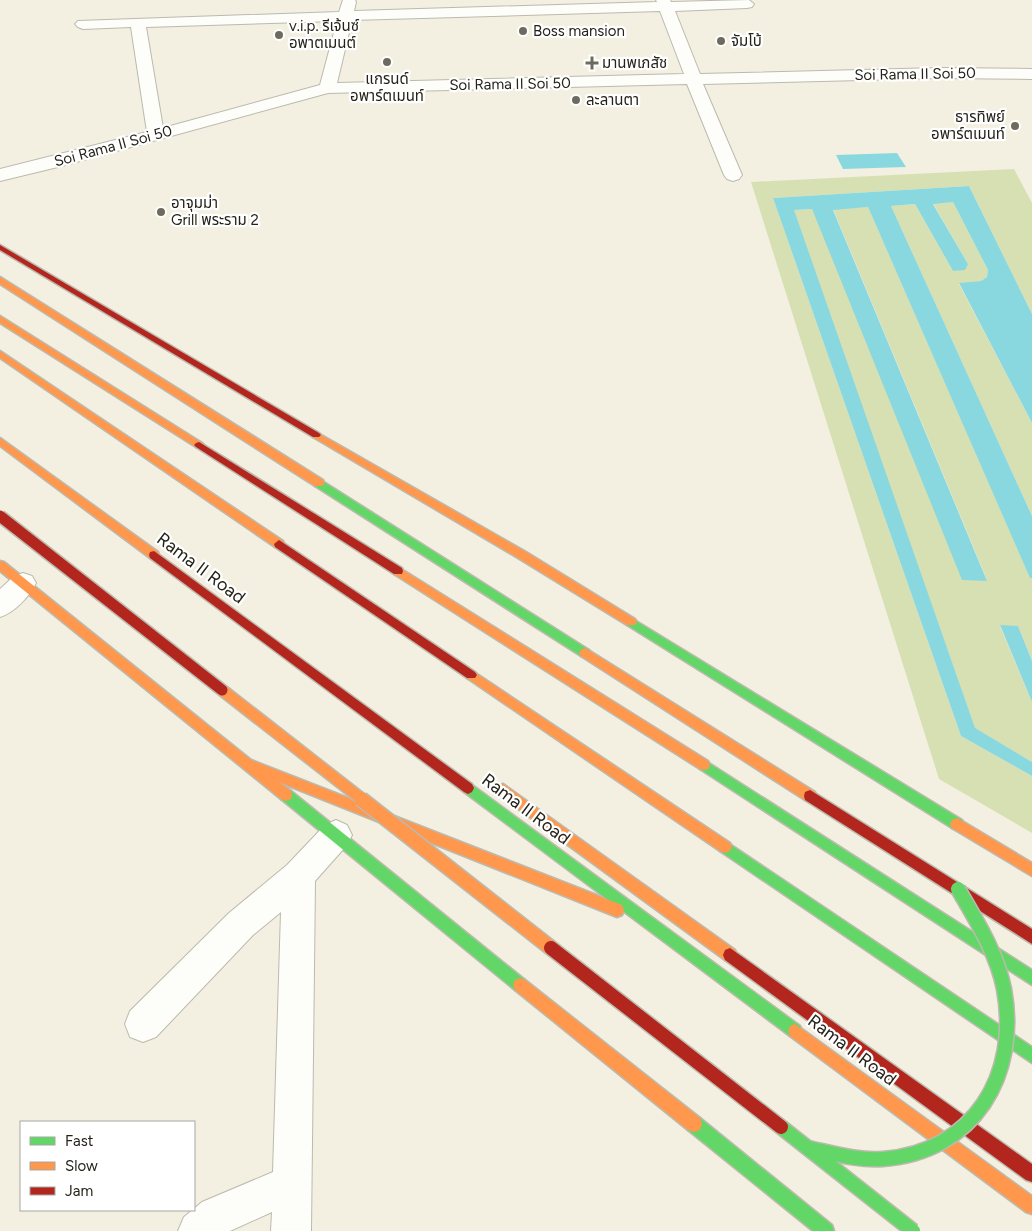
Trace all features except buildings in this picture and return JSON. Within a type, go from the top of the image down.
[{"type":"main road","points":[[0,248],[342,451],[522,555],[1032,870]]},
{"type":"main road","points":[[0,280],[1032,936]]},
{"type":"main road","points":[[0,319],[756,797],[1032,978]]},
{"type":"main road","points":[[0,354],[1032,1056]]},
{"type":"main road","name":"Rama II Road","points":[[0,441],[1032,1206]]},
{"type":"main road","points":[[0,516],[912,1231]]},
{"type":"main road","points":[[0,564],[826,1231]]},
{"type":"main road","points":[[248,764],[651,923]]},
{"type":"main road","points":[[492,782],[1032,1174]]},
{"type":"main road","points":[[806,1148],[864,1159],[894,1158],[917,1153],[940,1145],[961,1132],[982,1111],[995,1089],[1004,1067],[1009,1044],[1009,1016],[1005,990],[985,934],[958,889]]},
{"type":"street","points":[[327,88],[349,0]]},
{"type":"street","points":[[664,4],[733,174]]},
{"type":"street","points":[[83,24],[161,22],[261,13],[345,17],[502,6],[747,4]]},
{"type":"street","points":[[161,22],[168,7]]},
{"type":"street","points":[[138,22],[153,125],[156,134]]},
{"type":"street","name":"Soi Rama II Soi 50","points":[[0,175],[327,88],[940,73],[1032,74]]},
{"type":"street","points":[[0,606],[23,583]]},
{"type":"street","points":[[143,1024],[241,924],[299,876],[336,835]]},
{"type":"street","points":[[291,1231],[299,876]]},
{"type":"street","points":[[198,1231],[201,1226],[226,1210],[292,1184]]},
{"type":"green space","points":[[1014,169],[1032,203],[1032,314],[969,186],[773,198],[961,736],[1032,776],[1032,833],[939,779],[751,182]]},
{"type":"green space","points":[[953,202],[988,270],[987,277],[981,281],[959,284],[1032,423],[1032,516],[891,206],[915,204],[953,271],[968,264],[933,203]]},
{"type":"green space","points":[[868,207],[1032,578],[1032,661],[1018,626],[1000,626],[1032,702],[1032,762],[975,729],[793,210],[812,209],[987,580],[833,209]]},
{"type":"water","points":[[897,153],[906,167],[843,169],[836,155]]},
{"type":"water","points":[[969,186],[1032,314],[1032,423],[959,283],[981,281],[987,277],[988,270],[953,202],[933,204],[968,264],[965,270],[953,271],[915,204],[891,206],[1032,516],[1032,578],[1030,578],[868,207],[833,210],[987,581],[962,580],[812,209],[794,210],[975,728],[1032,762],[1032,776],[961,736],[773,198]]},
{"type":"water","points":[[1000,625],[1018,626],[1032,661],[1032,702]]},
{"type":"traffic: fast","points":[[319,483],[585,653]]},
{"type":"traffic: fast","points":[[631,622],[957,824]]},
{"type":"traffic: fast","points":[[704,765],[1032,978]]},
{"type":"traffic: fast","points":[[468,788],[795,1031]]},
{"type":"traffic: fast","points":[[286,795],[520,985]]},
{"type":"traffic: fast","points":[[725,847],[1032,1056]]},
{"type":"traffic: fast","points":[[808,1148],[845,1156],[874,1159],[915,1154],[943,1143],[966,1126],[984,1104],[997,1079],[1005,1050],[1007,1020],[1004,989],[991,950],[958,889]]},
{"type":"traffic: fast","points":[[694,1124],[826,1231]]},
{"type":"traffic: fast","points":[[781,1127],[913,1231]]},
{"type":"traffic: slow","points":[[0,280],[319,483]]},
{"type":"traffic: slow","points":[[0,319],[199,445]]},
{"type":"traffic: slow","points":[[0,354],[279,544]]},
{"type":"traffic: slow","points":[[316,435],[522,555],[631,622]]},
{"type":"traffic: slow","points":[[0,441],[154,555]]},
{"type":"traffic: slow","points":[[0,565],[286,795]]},
{"type":"traffic: slow","points":[[398,571],[704,765]]},
{"type":"traffic: slow","points":[[585,653],[810,796]]},
{"type":"traffic: slow","points":[[471,675],[725,847]]},
{"type":"traffic: slow","points":[[222,690],[551,948]]},
{"type":"traffic: slow","points":[[248,764],[617,910]]},
{"type":"traffic: slow","points":[[503,790],[730,955]]},
{"type":"traffic: slow","points":[[957,824],[1032,870]]},
{"type":"traffic: slow","points":[[520,985],[694,1124]]},
{"type":"traffic: slow","points":[[795,1031],[1032,1206]]},
{"type":"traffic: jam","points":[[0,247],[316,435]]},
{"type":"traffic: jam","points":[[199,445],[398,571]]},
{"type":"traffic: jam","points":[[0,516],[222,690]]},
{"type":"traffic: jam","points":[[279,544],[471,675]]},
{"type":"traffic: jam","points":[[154,555],[468,788]]},
{"type":"traffic: jam","points":[[810,796],[1032,937]]},
{"type":"traffic: jam","points":[[551,948],[781,1127]]},
{"type":"traffic: jam","points":[[730,955],[1032,1174]]},
{"type":"place","name":"Boss mansion","points":[[523,31]]},
{"type":"place","name":"v.i.p. รีเจ้นซ์ อพาตเมนต์","points":[[279,35]]},
{"type":"place","name":"จัมโบ้","points":[[721,41]]},
{"type":"place","name":"แกรนด์ อพาร์ตเมนท์","points":[[387,62]]},
{"type":"place","name":"มานพเภสัช","points":[[592,63]]},
{"type":"place","name":"ละลานตา","points":[[576,100]]},
{"type":"place","name":"ธารทิพย์ อพาร์ตเมนท์","points":[[1015,126]]},
{"type":"place","name":"อาจุมม่า Grill พระราม 2","points":[[161,212]]}]
